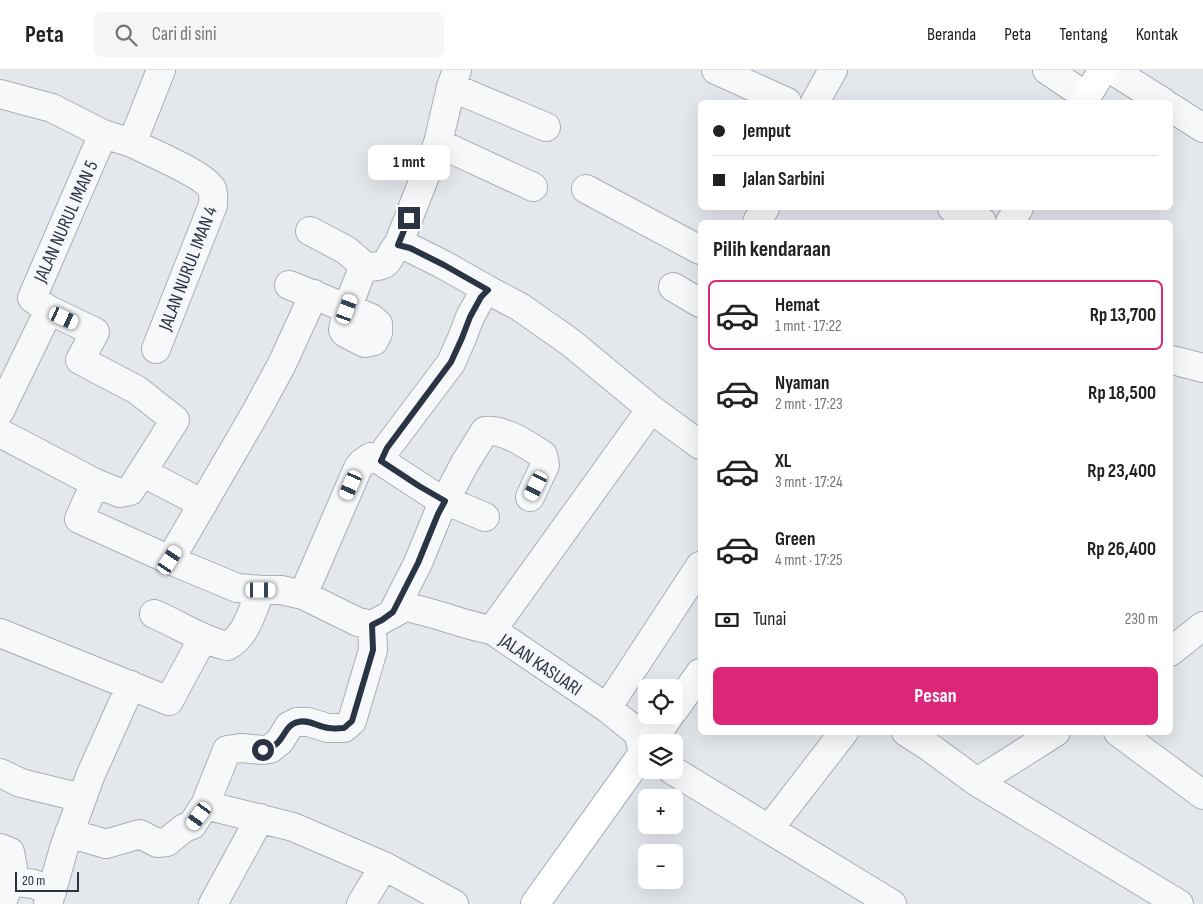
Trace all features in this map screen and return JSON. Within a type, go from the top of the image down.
[{"type":"main road","points":[[1085,100],[1103,70]]},
{"type":"main road","points":[[683,697],[698,676]]},
{"type":"main road","points":[[535,904],[638,761]]},
{"type":"street","points":[[0,94],[52,108],[103,134],[132,143],[162,70]]},
{"type":"street","points":[[716,70],[783,100]]},
{"type":"street","points":[[816,100],[833,70]]},
{"type":"street","points":[[1047,70],[1085,100]]},
{"type":"street","points":[[1112,70],[1160,100]]},
{"type":"street","points":[[310,231],[346,250],[366,267],[384,265],[387,262],[398,245],[438,143],[454,75],[546,126]]},
{"type":"street","points":[[1173,109],[1203,128]]},
{"type":"street","name":"JALAN NURUL IMAN 5","points":[[103,134],[32,294],[32,298],[49,310],[95,332],[80,360],[136,390],[175,420],[142,472]]},
{"type":"street","name":"JALAN NURUL IMAN 4","points":[[132,143],[182,167],[211,188],[214,195],[214,205],[156,350]]},
{"type":"street","points":[[438,143],[533,187]]},
{"type":"street","points":[[586,189],[698,249]]},
{"type":"street","points":[[956,210],[978,220]]},
{"type":"street","points":[[398,245],[410,248],[444,265],[520,308],[570,342],[650,409],[698,444]]},
{"type":"street","points":[[289,284],[347,309],[360,276],[366,267]]},
{"type":"street","points":[[673,287],[698,302]]},
{"type":"street","points":[[381,461],[387,448],[451,362],[470,317],[481,297],[488,290]]},
{"type":"street","points":[[170,560],[282,364],[314,294]]},
{"type":"street","points":[[49,310],[10,365],[1,431],[95,483],[120,493],[126,493],[134,487],[142,472],[203,504]]},
{"type":"street","points":[[1173,360],[1203,368]]},
{"type":"street","points":[[492,630],[650,409]]},
{"type":"street","points":[[69,833],[106,844],[140,834],[157,843],[166,842],[184,828],[192,825],[205,805],[226,750],[241,748],[270,749],[280,742],[289,726],[297,722],[308,722],[328,728],[344,728],[352,721],[383,618],[418,563],[438,514],[485,431],[494,430],[543,455],[545,465],[530,497]]},
{"type":"street","points":[[303,595],[358,468],[371,457],[381,461],[445,501],[485,517]]},
{"type":"street","name":"JALAN KASUARI","points":[[95,483],[79,519],[238,588],[281,590],[303,595],[358,622],[383,618],[405,607],[418,609],[473,627],[492,630],[607,708],[639,734]]},
{"type":"street","points":[[607,708],[698,569]]},
{"type":"street","points":[[154,614],[176,623],[203,638],[226,646],[235,642],[249,620],[261,590]]},
{"type":"street","points":[[1173,650],[1203,626]]},
{"type":"street","points":[[0,633],[169,700],[203,638]]},
{"type":"street","points":[[6,892],[34,884],[54,899],[69,833],[98,756],[130,685]]},
{"type":"street","points":[[769,829],[842,735]]},
{"type":"street","points":[[911,735],[977,782],[1179,904]]},
{"type":"street","points":[[977,782],[1051,735]]},
{"type":"street","points":[[1123,735],[1197,783]]},
{"type":"street","points":[[0,774],[21,783],[82,798]]},
{"type":"street","points":[[683,777],[892,904]]},
{"type":"street","points":[[205,805],[293,827],[384,866],[454,904]]},
{"type":"street","points":[[213,904],[260,818]]},
{"type":"street","points":[[0,848],[10,852],[13,868],[6,892]]},
{"type":"street","points":[[361,904],[384,866]]},
{"type":"route","points":[[263,750],[270,749],[280,742],[289,726],[297,722],[308,722],[328,728],[344,728],[352,721],[373,650],[372,625],[393,612],[418,563],[445,501],[381,461],[387,448],[451,362],[476,304],[488,290],[444,265],[410,248],[398,245],[409,218]]}]
